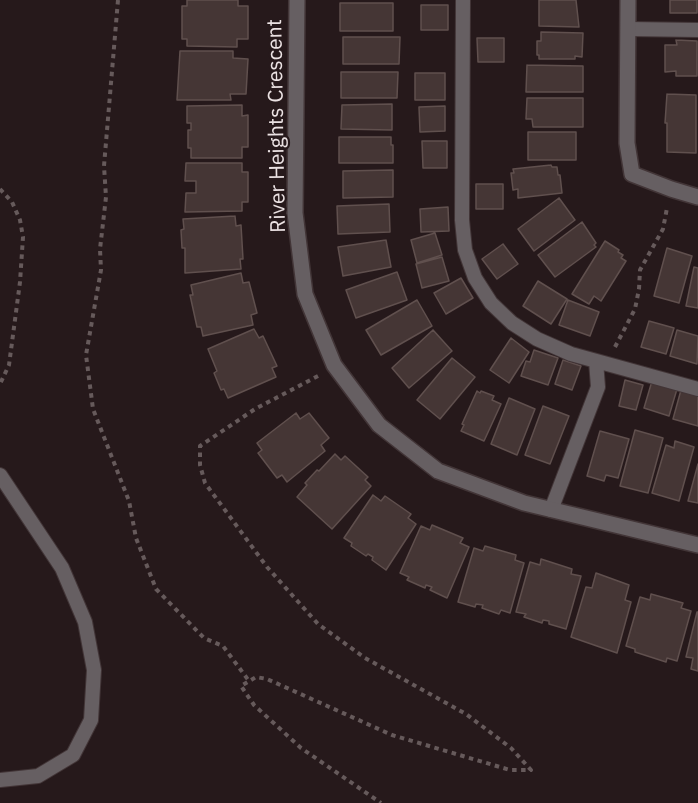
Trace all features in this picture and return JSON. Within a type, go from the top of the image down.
[{"type":"street","name":"River Heights Crescent","points":[[297,0],[295,213],[306,294],[334,365],[379,425],[438,471],[524,503],[698,545]]},
{"type":"street","points":[[628,0],[627,143],[632,174],[698,197]]},
{"type":"lane","points":[[463,0],[462,220],[465,250],[475,278],[491,303],[512,323],[537,339],[571,354],[698,389]]},
{"type":"lane","points":[[628,30],[698,30]]},
{"type":"lane","points":[[552,510],[598,387],[596,361]]},
{"type":"lane","points":[[0,475],[62,568],[86,622],[94,670],[91,720],[73,755],[38,776],[0,780]]},
{"type":"path","points":[[118,0],[104,166],[106,196],[100,249],[101,270],[86,356],[93,409],[129,501],[136,538],[156,589],[204,638],[223,646],[249,681]]},
{"type":"path","points":[[0,189],[12,202],[20,220],[23,237],[20,282],[9,365],[0,384]]},
{"type":"path","points":[[321,375],[255,409],[200,446],[200,465],[205,483],[267,567],[318,624],[365,658],[466,714],[512,748],[531,770],[510,770],[392,735],[267,679],[256,677],[241,686],[254,705],[301,748],[381,803]]},
{"type":"building","points":[[187,0],[238,0],[238,6],[248,6],[248,39],[237,39],[237,47],[187,46],[187,39],[182,39],[182,6],[187,6]]},
{"type":"building","points":[[539,0],[576,0],[579,27],[539,26]]},
{"type":"building","points":[[670,0],[697,0],[697,13],[670,13]]},
{"type":"building","points":[[340,3],[393,3],[393,31],[340,31]]},
{"type":"building","points":[[421,5],[448,5],[448,30],[421,30]]},
{"type":"building","points":[[541,32],[583,33],[582,57],[539,59],[537,41],[541,41]]},
{"type":"building","points":[[343,37],[400,37],[399,64],[343,64]]},
{"type":"building","points":[[477,38],[504,38],[504,62],[478,62]]},
{"type":"building","points":[[676,40],[697,41],[697,76],[676,76],[676,71],[665,72],[665,45],[677,45]]},
{"type":"building","points":[[180,51],[233,51],[233,58],[248,59],[246,94],[230,94],[231,100],[177,100]]},
{"type":"building","points":[[527,65],[583,66],[583,92],[526,92]]},
{"type":"building","points":[[341,72],[398,72],[397,98],[341,98]]},
{"type":"building","points":[[415,73],[445,73],[445,100],[415,100]]},
{"type":"building","points":[[667,94],[696,95],[696,153],[667,152],[667,123],[665,123]]},
{"type":"building","points":[[527,98],[583,98],[583,127],[533,127],[532,119],[526,119]]},
{"type":"building","points":[[392,104],[392,130],[341,129],[342,105]]},
{"type":"building","points":[[242,105],[242,116],[248,115],[248,147],[242,147],[242,158],[191,158],[191,148],[188,148],[188,130],[191,130],[191,123],[187,123],[187,106]]},
{"type":"building","points":[[445,106],[445,131],[420,132],[419,107]]},
{"type":"building","points":[[528,132],[576,132],[576,160],[528,160]]},
{"type":"building","points":[[339,137],[391,137],[393,163],[339,163]]},
{"type":"building","points":[[422,141],[447,141],[447,168],[423,168]]},
{"type":"building","points":[[186,163],[242,163],[242,172],[248,172],[248,202],[242,202],[242,211],[185,212],[186,193],[196,193],[196,181],[185,181]]},
{"type":"building","points":[[551,165],[557,167],[562,193],[518,198],[518,189],[513,190],[511,173],[514,173],[513,169]]},
{"type":"building","points":[[393,170],[393,197],[343,198],[343,171]]},
{"type":"building","points":[[476,184],[503,184],[503,209],[476,209]]},
{"type":"building","points":[[559,198],[575,220],[534,251],[518,229]]},
{"type":"building","points":[[389,204],[390,232],[338,234],[337,206]]},
{"type":"building","points":[[448,207],[449,231],[421,232],[420,209]]},
{"type":"building","points":[[235,216],[236,226],[241,225],[243,259],[240,259],[241,269],[185,273],[185,248],[182,248],[181,230],[184,229],[183,219]]},
{"type":"building","points":[[582,222],[596,243],[594,245],[596,247],[555,277],[538,255]]},
{"type":"building","points":[[435,233],[442,255],[417,263],[411,240]]},
{"type":"building","points":[[386,240],[391,267],[343,276],[338,247]]},
{"type":"building","points":[[605,241],[619,250],[618,252],[623,255],[621,258],[626,261],[601,301],[594,296],[589,304],[572,294]]},
{"type":"building","points":[[503,244],[518,264],[497,279],[482,259]]},
{"type":"building","points":[[667,248],[692,256],[679,303],[654,296]]},
{"type":"building","points":[[442,257],[449,281],[422,288],[416,264]]},
{"type":"building","points":[[694,267],[698,268],[698,308],[686,306]]},
{"type":"building","points":[[397,272],[407,300],[356,318],[346,290]]},
{"type":"building","points":[[241,273],[243,283],[249,282],[257,313],[251,315],[253,325],[203,336],[201,327],[197,327],[190,295],[193,295],[191,285]]},
{"type":"building","points":[[461,278],[473,298],[446,314],[434,293]]},
{"type":"building","points":[[538,281],[567,299],[551,324],[523,306]]},
{"type":"building","points":[[417,300],[432,326],[381,355],[366,330]]},
{"type":"building","points":[[568,300],[599,312],[590,336],[559,325]]},
{"type":"building","points":[[649,321],[674,328],[666,354],[641,347]]},
{"type":"building","points":[[254,329],[259,338],[263,336],[277,366],[272,368],[276,377],[228,398],[224,389],[221,390],[214,373],[217,371],[208,349]]},
{"type":"building","points":[[433,330],[452,351],[409,388],[392,368]]},
{"type":"building","points":[[677,330],[698,336],[697,364],[670,356]]},
{"type":"building","points":[[511,338],[529,352],[509,383],[490,370]]},
{"type":"building","points":[[534,350],[558,358],[548,385],[521,376],[526,361],[530,362]]},
{"type":"building","points":[[452,358],[475,377],[440,419],[417,400]]},
{"type":"building","points":[[563,360],[581,366],[572,390],[555,384]]},
{"type":"building","points":[[625,380],[643,385],[636,410],[619,406]]},
{"type":"building","points":[[652,381],[677,389],[669,416],[644,408]]},
{"type":"building","points":[[681,390],[698,394],[698,426],[673,419]]},
{"type":"building","points":[[477,391],[494,396],[492,400],[501,404],[484,441],[461,431]]},
{"type":"building","points":[[509,398],[535,409],[517,455],[491,444]]},
{"type":"building","points":[[543,406],[569,416],[550,464],[525,455]]},
{"type":"building","points":[[296,413],[300,419],[309,413],[329,438],[321,445],[325,451],[287,482],[282,475],[277,478],[258,453],[262,450],[257,443]]},
{"type":"building","points":[[635,430],[663,438],[648,493],[620,486]]},
{"type":"building","points":[[600,431],[629,439],[618,478],[606,475],[604,481],[587,476]]},
{"type":"building","points":[[675,441],[694,447],[679,501],[652,493],[666,445],[674,448]]},
{"type":"building","points":[[335,454],[341,460],[345,456],[368,477],[365,480],[371,486],[332,529],[297,497],[307,485],[305,483]]},
{"type":"building","points":[[698,464],[698,503],[688,501]]},
{"type":"building","points":[[373,495],[381,501],[385,496],[411,514],[408,518],[416,524],[386,570],[372,560],[373,557],[368,554],[366,556],[344,538]]},
{"type":"building","points":[[432,525],[463,538],[460,543],[469,547],[447,598],[430,590],[432,587],[426,585],[425,588],[407,580],[409,577],[400,573],[421,526],[430,530]]},
{"type":"building","points":[[485,546],[516,555],[515,560],[524,563],[510,613],[501,610],[499,614],[482,608],[483,605],[476,604],[475,607],[458,602],[474,548],[483,551]]},
{"type":"building","points":[[541,559],[572,569],[571,574],[581,576],[566,629],[549,624],[549,621],[543,620],[542,623],[524,617],[526,614],[516,612],[530,562],[540,565]]},
{"type":"building","points":[[596,573],[629,585],[625,600],[631,602],[617,653],[571,637],[586,587],[592,588]]},
{"type":"building","points":[[651,594],[683,603],[681,608],[691,611],[677,661],[667,658],[666,662],[635,652],[635,649],[626,646],[640,597],[650,600]]},
{"type":"building","points":[[697,612],[698,671],[691,669],[693,658],[686,657]]}]
